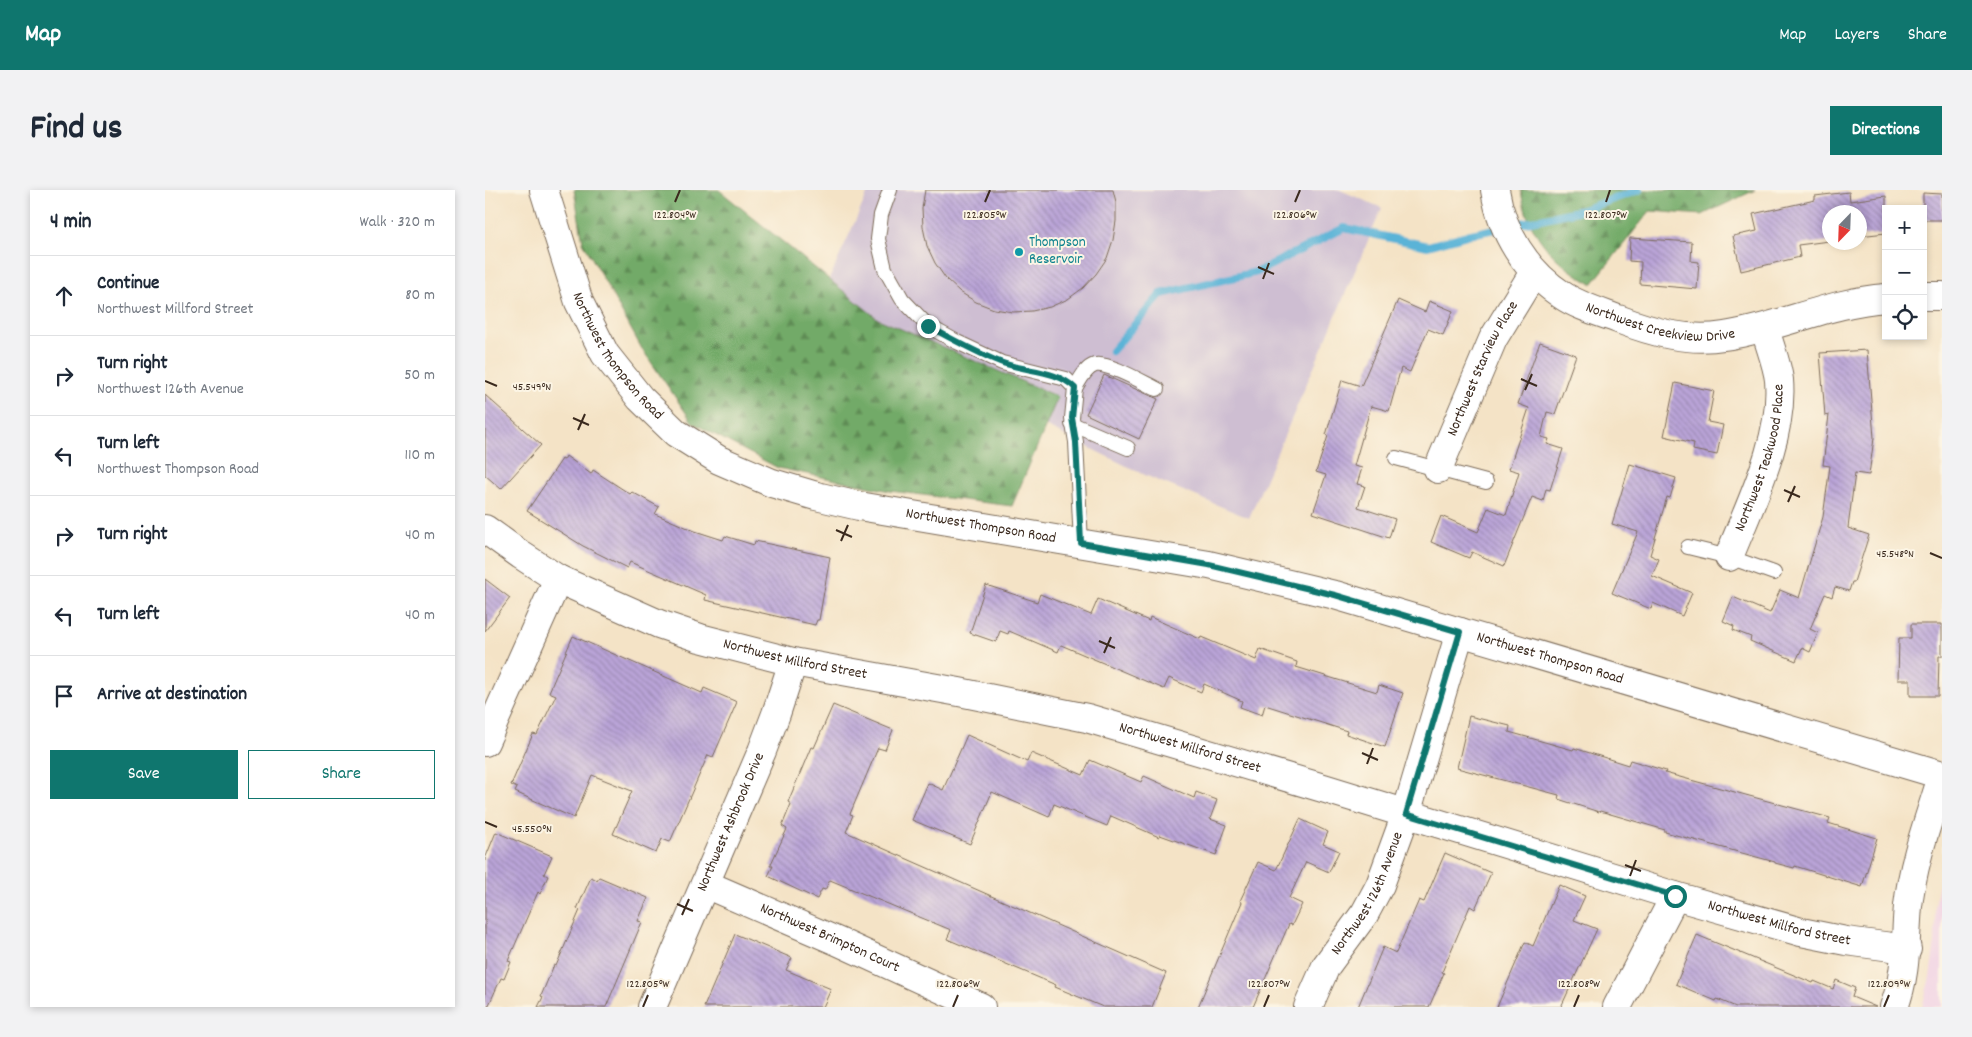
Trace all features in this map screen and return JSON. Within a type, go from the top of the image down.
[{"type":"street","name":"Northwest Thompson Road","points":[[544,190],[568,272],[579,302],[605,354],[640,398],[676,433],[719,460],[772,483],[816,496],[869,507],[1209,565],[1335,595],[1942,776]]},
{"type":"street","name":"Northwest Creekview Drive","points":[[1495,190],[1502,218],[1515,247],[1534,272],[1563,296],[1650,332],[1687,338],[1723,337],[1765,328],[1825,309],[1882,299]]},
{"type":"street","name":"Northwest Starview Place","points":[[1438,468],[1493,339],[1534,272]]},
{"type":"street","points":[[1927,296],[1942,296]]},
{"type":"street","name":"Northwest Teakwood Place","points":[[1729,557],[1772,446],[1779,414],[1779,379],[1765,328]]},
{"type":"street","name":"Northwest Millford Street","points":[[485,529],[521,556],[558,579],[642,617],[700,638],[793,662],[959,692],[1087,718],[1675,896],[1801,932],[1846,941],[1907,949]]},
{"type":"street","points":[[485,742],[558,579]]},
{"type":"street","name":"Northwest 126th Avenue","points":[[1308,1007],[1327,966],[1365,913],[1380,885],[1406,814],[1460,632]]},
{"type":"street","name":"Northwest Ashbrook Drive","points":[[652,1007],[762,751],[793,662]]},
{"type":"street","points":[[1894,1007],[1899,995],[1907,949],[1908,906],[1915,860],[1942,776]]},
{"type":"street","name":"Northwest Brimpton Court","points":[[705,884],[839,942],[981,1007]]},
{"type":"street","points":[[1617,1007],[1675,896]]},
{"type":"lane","points":[[890,190],[881,215],[879,239],[885,269],[901,299],[928,326],[957,342],[1002,363],[1066,379],[1075,388]]},
{"type":"lane","points":[[1081,543],[1076,442],[1073,424],[1075,388],[1087,370],[1096,365],[1107,366],[1157,389]]},
{"type":"lane","points":[[1073,424],[1128,448]]},
{"type":"lane","points":[[1397,458],[1486,482]]},
{"type":"lane","points":[[1688,547],[1729,557],[1775,573]]},
{"type":"shaded area","name":"Thompson Reservoir","points":[[869,190],[1340,190],[1382,208],[1249,518],[1147,476],[1045,426],[1058,397],[878,319],[829,280]]},
{"type":"shaded area","points":[[1942,864],[1942,1007],[1922,1007],[1930,977],[1935,941],[1935,907]]},
{"type":"green space","points":[[574,190],[719,190],[878,319],[1058,397],[1012,506],[890,491],[778,468],[693,423],[642,349],[583,242]]},
{"type":"green space","points":[[1521,190],[1755,190],[1702,215],[1650,211],[1592,284],[1566,267],[1545,246],[1529,220]]},
{"type":"building","name":"Thompson Reservoir","points":[[925,190],[1113,190],[1116,202],[1116,221],[1113,240],[1107,258],[1096,274],[1083,288],[1068,299],[1050,307],[1032,311],[1013,312],[994,309],[976,302],[960,292],[946,279],[935,263],[927,246],[923,227],[922,208]]},
{"type":"building","points":[[1849,192],[1850,201],[1886,196],[1886,205],[1882,205],[1882,233],[1867,235],[1867,205],[1822,205],[1822,242],[1798,245],[1800,257],[1741,271],[1733,236],[1757,231],[1753,214],[1815,200],[1815,196]]},
{"type":"building","points":[[1923,193],[1942,194],[1942,220],[1927,220],[1927,205],[1923,205]]},
{"type":"building","points":[[1630,238],[1692,242],[1691,261],[1699,262],[1697,289],[1640,284],[1641,262],[1629,261]]},
{"type":"building","points":[[1398,300],[1425,312],[1429,301],[1453,311],[1443,335],[1428,329],[1410,372],[1401,368],[1389,411],[1371,406],[1354,466],[1362,468],[1357,484],[1365,486],[1358,507],[1395,519],[1389,538],[1313,513],[1326,475],[1316,472],[1328,436],[1326,435],[1342,380],[1361,386]]},
{"type":"building","points":[[1540,342],[1576,355],[1555,414],[1547,412],[1541,437],[1549,439],[1547,444],[1563,449],[1550,490],[1546,489],[1543,501],[1532,497],[1504,566],[1472,552],[1469,558],[1431,542],[1441,516],[1478,532],[1488,508],[1506,515],[1519,472],[1509,469],[1529,408],[1518,404]]},
{"type":"building","points":[[1867,350],[1874,438],[1869,475],[1855,473],[1848,528],[1869,535],[1854,582],[1852,582],[1849,591],[1835,587],[1832,597],[1825,594],[1810,629],[1818,633],[1810,652],[1802,648],[1796,661],[1750,641],[1751,637],[1733,630],[1734,626],[1723,621],[1733,597],[1770,613],[1780,590],[1799,598],[1823,517],[1830,466],[1823,465],[1829,415],[1825,416],[1820,353]]},
{"type":"building","points":[[1104,375],[1158,399],[1139,439],[1086,414]]},
{"type":"building","points":[[1675,383],[1714,391],[1708,422],[1723,425],[1717,455],[1693,450],[1694,443],[1664,436]]},
{"type":"building","points":[[485,395],[541,445],[501,489],[485,475]]},
{"type":"building","points":[[566,456],[591,474],[593,470],[630,494],[632,492],[659,507],[655,514],[695,531],[723,540],[725,536],[754,545],[755,541],[830,557],[819,620],[817,620],[815,625],[705,600],[706,595],[630,562],[627,568],[583,546],[527,511],[562,459],[564,460]]},
{"type":"building","points":[[1630,464],[1676,478],[1670,498],[1667,497],[1650,555],[1659,559],[1652,576],[1692,593],[1682,616],[1653,603],[1651,609],[1612,593],[1638,532],[1612,524]]},
{"type":"building","points":[[485,579],[510,598],[485,631]]},
{"type":"building","points":[[986,585],[1037,602],[1040,594],[1091,615],[1098,599],[1149,621],[1150,617],[1200,639],[1201,637],[1256,660],[1260,649],[1297,662],[1296,667],[1377,692],[1379,685],[1403,693],[1385,747],[1346,734],[1347,731],[1265,705],[1262,715],[1240,707],[1242,701],[1204,684],[1201,692],[1169,678],[1164,689],[1061,645],[1058,652],[1009,631],[1008,634],[1000,631],[996,642],[970,633]]},
{"type":"building","points":[[1911,624],[1942,624],[1942,656],[1939,656],[1938,696],[1910,696],[1910,680],[1898,680],[1899,638],[1911,638]]},
{"type":"building","points":[[573,636],[702,693],[704,688],[737,702],[713,757],[708,755],[670,842],[662,839],[656,853],[613,834],[632,791],[592,775],[574,818],[515,792],[517,788],[511,785],[533,734],[537,735],[556,695],[549,692]]},
{"type":"building","points":[[833,705],[893,730],[885,750],[878,748],[850,814],[853,815],[846,832],[1166,973],[1152,1007],[1103,1007],[947,939],[951,930],[830,880],[825,890],[822,889],[817,899],[768,876],[773,866],[770,866],[787,829],[782,826],[791,804],[788,802],[811,747],[814,748]]},
{"type":"building","points":[[1469,716],[1510,726],[1509,732],[1573,750],[1574,748],[1628,765],[1630,760],[1666,771],[1665,773],[1830,818],[1828,823],[1877,838],[1862,887],[1795,866],[1794,868],[1775,863],[1599,812],[1558,799],[1559,795],[1457,768]]},
{"type":"building","points":[[967,735],[1027,762],[1031,753],[1083,775],[1090,760],[1141,782],[1144,776],[1194,798],[1196,792],[1217,800],[1210,819],[1227,825],[1216,855],[1160,835],[1159,837],[1111,816],[1107,826],[1054,804],[1049,817],[992,792],[970,844],[912,820],[928,783],[943,790]]},
{"type":"building","points":[[1300,819],[1328,832],[1323,844],[1339,851],[1329,872],[1306,862],[1289,898],[1302,904],[1292,925],[1289,924],[1253,1007],[1198,1007],[1242,902],[1240,901],[1258,862],[1276,870]]},
{"type":"building","points":[[496,832],[552,856],[544,874],[548,876],[540,894],[538,892],[508,961],[511,962],[504,979],[501,978],[488,1007],[485,1007],[485,859]]},
{"type":"building","points":[[1445,853],[1491,873],[1475,909],[1470,906],[1429,1007],[1358,1007],[1383,947],[1396,953],[1419,900],[1424,902]]},
{"type":"building","points":[[591,877],[597,880],[599,877],[648,898],[638,921],[642,922],[606,1007],[538,1007],[554,965],[556,966],[580,910],[577,909]]},
{"type":"building","points":[[1559,885],[1585,896],[1574,920],[1597,929],[1561,1007],[1497,1007],[1525,942],[1533,946]]},
{"type":"building","points":[[735,934],[792,958],[786,970],[831,989],[823,1007],[704,1007]]},
{"type":"building","points":[[1697,935],[1813,983],[1814,981],[1833,989],[1836,980],[1855,988],[1852,997],[1876,1007],[1736,1007],[1717,999],[1716,1001],[1676,984]]},
{"type":"waterway","points":[[1112,351],[1161,294],[1257,272],[1344,228],[1428,246],[1467,235],[1582,210],[1639,190]]},
{"type":"place","name":"Thompson Reservoir","points":[[1019,252]]},
{"type":"route","points":[[928,326],[1002,363],[1066,379],[1075,388],[1072,418],[1076,442],[1081,543],[1209,565],[1335,595],[1460,632],[1406,814],[1675,896]]}]
